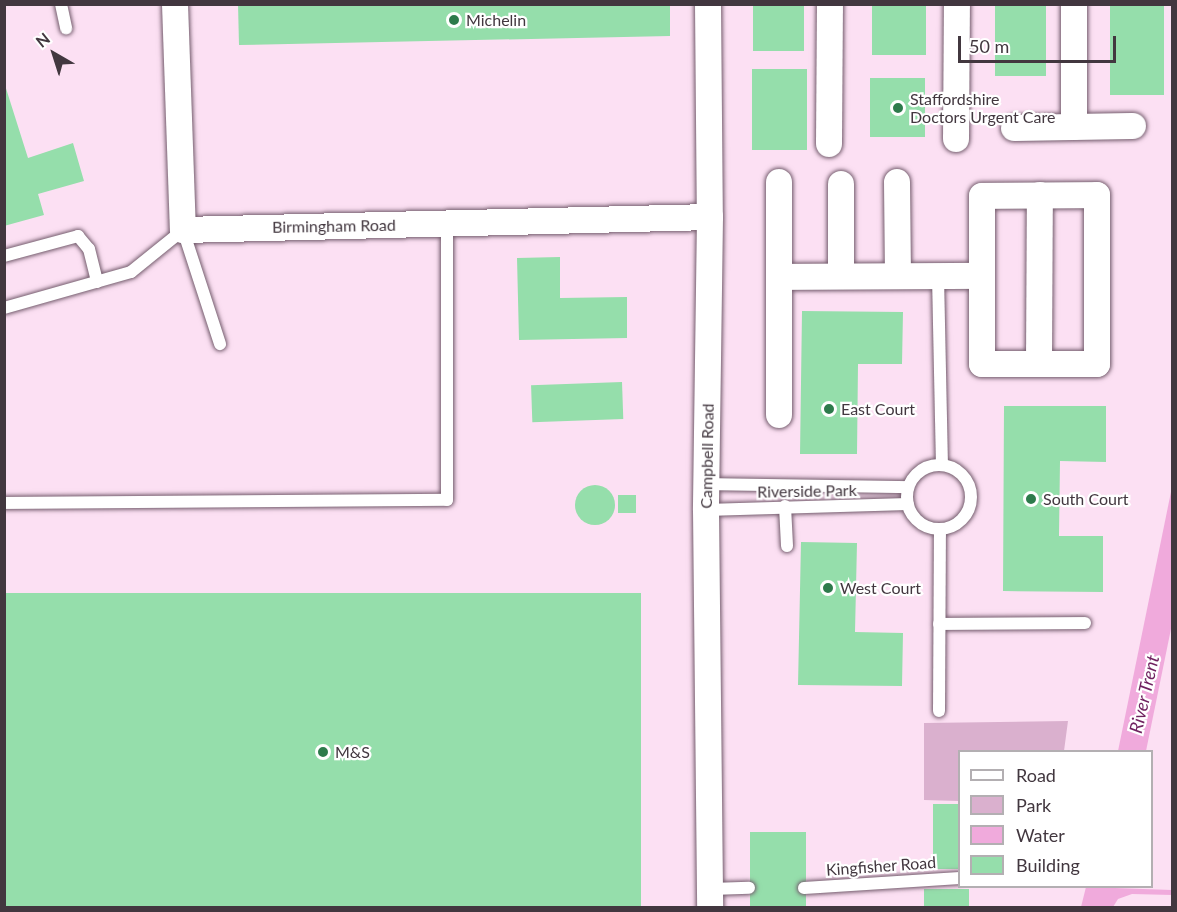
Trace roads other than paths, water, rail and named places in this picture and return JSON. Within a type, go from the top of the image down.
[{"type":"street","points":[[176,4],[183,230]]},
{"type":"street","name":"Campbell Road","points":[[708,4],[710,217],[706,510],[710,898]]},
{"type":"street","points":[[829,144],[830,4]]},
{"type":"street","points":[[956,139],[957,4]]},
{"type":"street","points":[[1074,4],[1074,127]]},
{"type":"street","points":[[1014,128],[1133,126]]},
{"type":"street","points":[[779,415],[780,182]]},
{"type":"street","points":[[897,182],[897,276]]},
{"type":"street","points":[[841,184],[841,276]]},
{"type":"street","points":[[982,195],[1040,195],[1097,195],[1097,364],[982,364],[982,195]]},
{"type":"street","points":[[1040,195],[1040,364]]},
{"type":"street","name":"Birmingham Road","points":[[183,230],[710,217]]},
{"type":"street","points":[[779,277],[982,276]]},
{"type":"lane","points":[[61,4],[66,28]]},
{"type":"lane","points":[[4,503],[447,500],[447,223]]},
{"type":"lane","points":[[4,308],[131,272],[183,230],[220,344]]},
{"type":"lane","points":[[4,256],[78,236],[89,249],[97,282]]},
{"type":"lane","points":[[938,276],[942,465]]},
{"type":"lane","points":[[942,465],[961,473],[971,492],[971,502],[961,521],[940,530],[922,525],[908,504],[908,487],[921,470],[942,465]]},
{"type":"lane","name":"Riverside Park","points":[[707,484],[908,487]]},
{"type":"lane","name":"Riverside Park","points":[[706,510],[908,504]]},
{"type":"lane","points":[[785,506],[787,546]]},
{"type":"lane","points":[[939,711],[940,530]]},
{"type":"lane","points":[[939,624],[1085,623]]},
{"type":"lane","name":"Kingfisher Road","points":[[804,888],[958,878]]},
{"type":"lane","points":[[710,898],[749,888]]},
{"type":"water","name":"River Trent","points":[[1172,487],[1172,624],[1146,750],[1118,750]]},
{"type":"water","points":[[1086,888],[1172,890],[1172,895],[1132,894],[1118,899],[1113,907],[1081,907]]},
{"type":"place","name":"Michelin","points":[[454,20]]},
{"type":"place","name":"Staffordshire Doctors Urgent Care","points":[[898,108]]},
{"type":"place","name":"East Court","points":[[829,409]]},
{"type":"place","name":"South Court","points":[[1031,499]]},
{"type":"place","name":"West Court","points":[[828,588]]},
{"type":"place","name":"M&S","points":[[323,752]]}]
